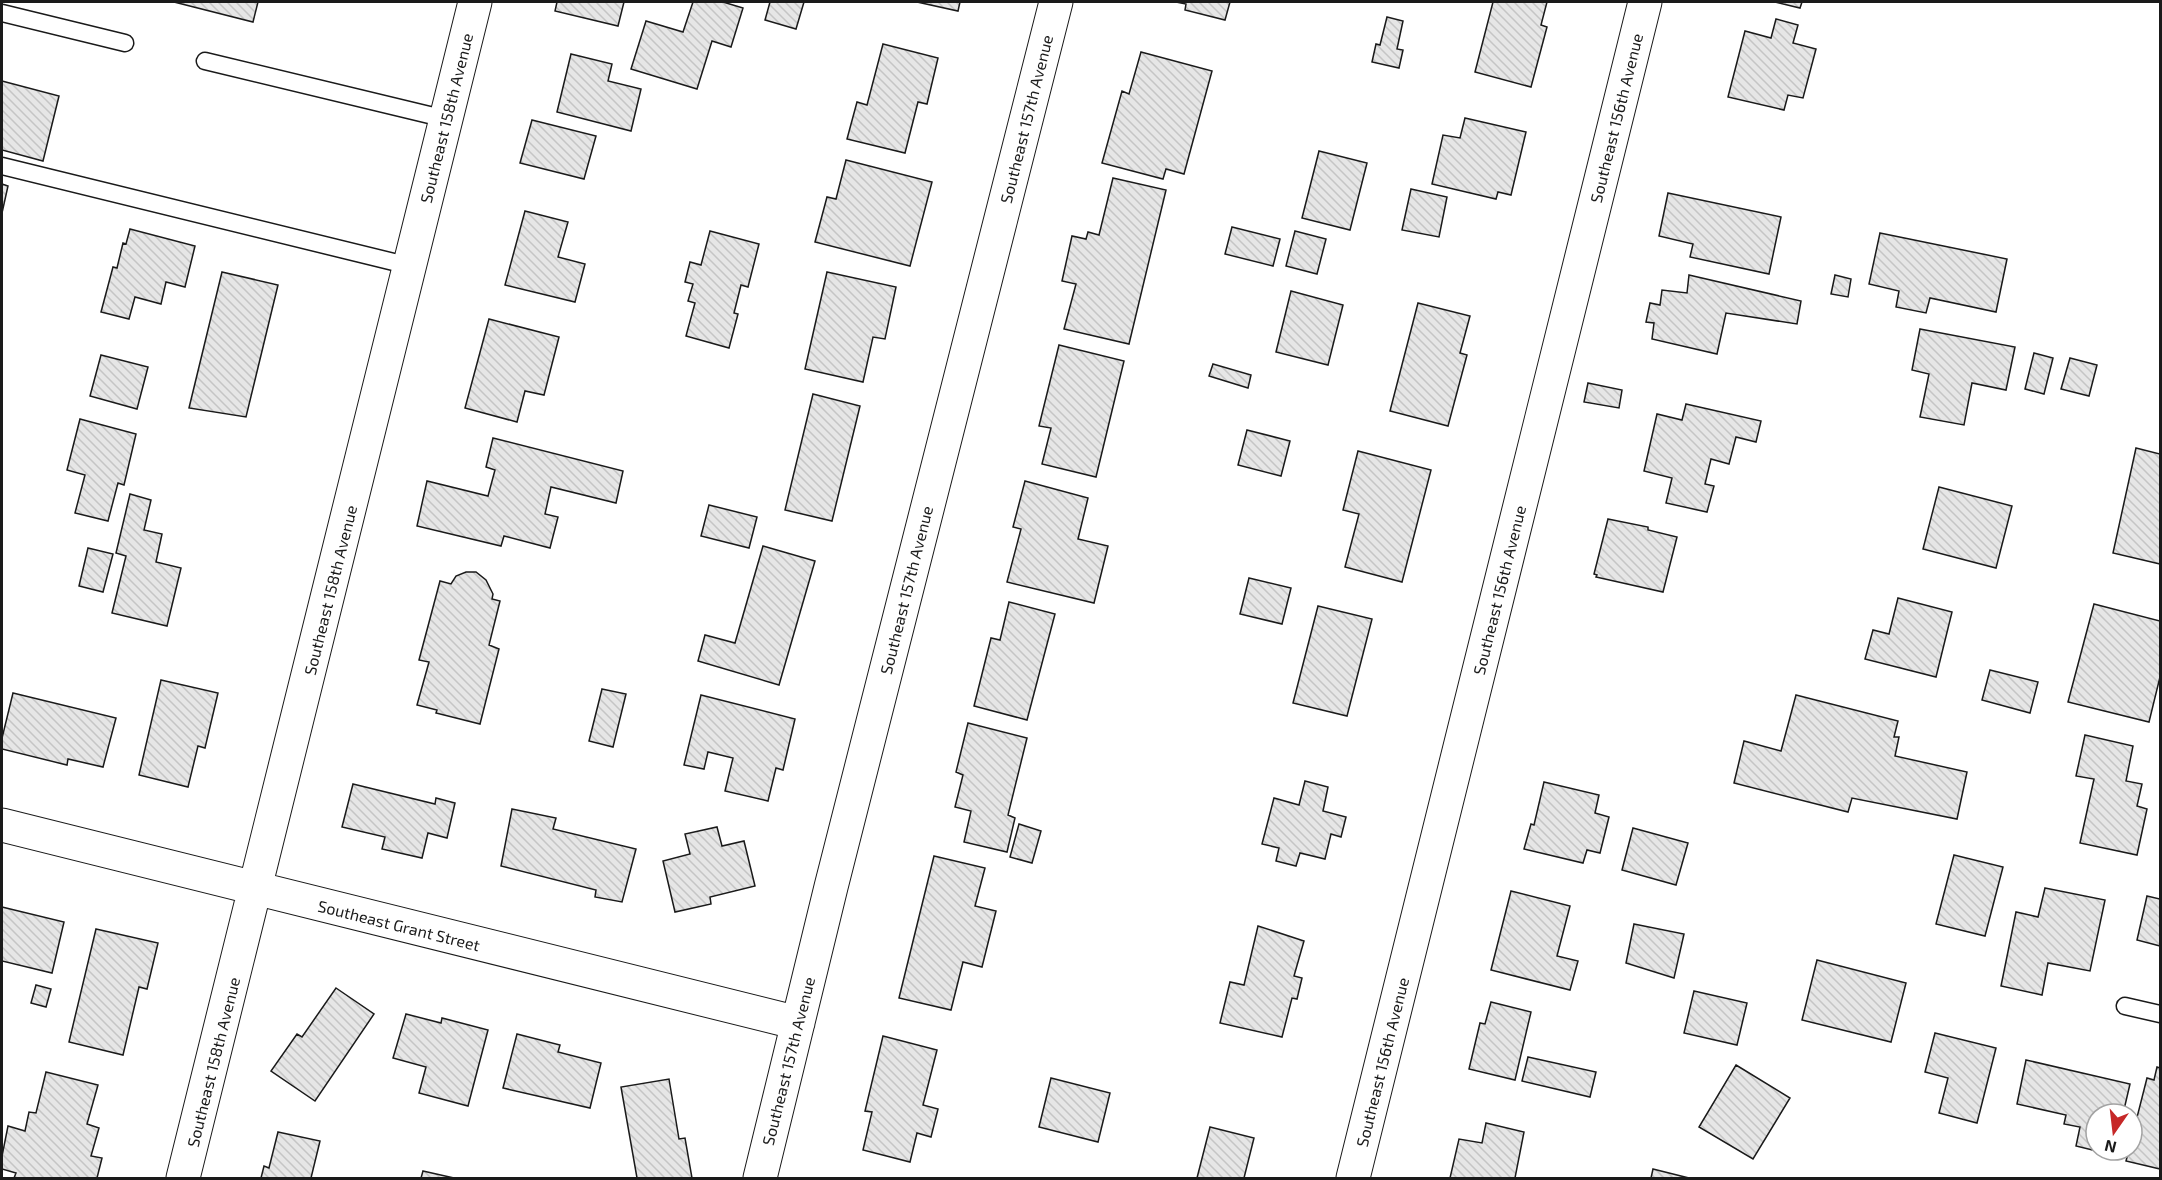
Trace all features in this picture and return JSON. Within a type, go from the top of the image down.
[{"type":"street","name":"Southeast 158th Avenue","points":[[183,1179],[475,2]]},
{"type":"street","name":"Southeast 157th Avenue","points":[[760,1179],[1056,2]]},
{"type":"street","name":"Southeast 156th Avenue","points":[[1353,1179],[1645,2]]},
{"type":"street","name":"Southeast Grant Street","points":[[2,825],[798,1023]]},
{"type":"lane","points":[[2,13],[125,43]]},
{"type":"lane","points":[[205,61],[446,119]]},
{"type":"lane","points":[[2,166],[410,266]]},
{"type":"lane","points":[[2125,1005],[2160,1014]]},
{"type":"building","points":[[174,2],[258,2],[253,22]]},
{"type":"building","points":[[557,2],[624,2],[618,26],[555,11]]},
{"type":"building","points":[[693,2],[723,2],[743,8],[731,47],[712,41],[697,89],[631,69],[646,21],[683,32]]},
{"type":"building","points":[[770,2],[804,2],[796,29],[765,20]]},
{"type":"building","points":[[917,2],[960,2],[958,11]]},
{"type":"building","points":[[1176,2],[1230,2],[1225,20],[1185,10],[1186,4]]},
{"type":"building","points":[[1493,2],[1547,2],[1541,25],[1547,27],[1531,87],[1475,72]]},
{"type":"building","points":[[1775,2],[1802,2],[1800,8]]},
{"type":"building","points":[[1387,17],[1403,21],[1397,49],[1403,50],[1399,68],[1372,62],[1376,44],[1380,45]]},
{"type":"building","points":[[1776,19],[1798,25],[1793,43],[1816,49],[1803,98],[1788,95],[1784,110],[1728,97],[1745,31],[1771,38]]},
{"type":"building","points":[[883,44],[938,58],[927,104],[918,102],[905,153],[847,139],[857,102],[867,105]]},
{"type":"building","points":[[1141,52],[1212,71],[1184,174],[1166,169],[1163,179],[1102,163],[1122,91],[1129,94]]},
{"type":"building","points":[[571,54],[612,64],[608,81],[641,89],[631,131],[557,112]]},
{"type":"building","points":[[2,81],[59,96],[43,161],[2,150]]},
{"type":"building","points":[[1465,118],[1526,132],[1511,195],[1498,192],[1496,199],[1432,184],[1443,135],[1460,138]]},
{"type":"building","points":[[532,120],[596,136],[584,179],[520,163]]},
{"type":"building","points":[[1319,151],[1367,163],[1350,230],[1302,218]]},
{"type":"building","points":[[846,160],[932,182],[910,266],[815,242],[827,197],[836,199]]},
{"type":"building","points":[[1113,178],[1166,190],[1129,344],[1064,329],[1076,284],[1062,281],[1072,236],[1086,239],[1088,232],[1099,235]]},
{"type":"building","points":[[2,184],[8,186],[2,213]]},
{"type":"building","points":[[1411,189],[1447,197],[1439,237],[1402,230]]},
{"type":"building","points":[[1668,193],[1781,217],[1769,274],[1690,257],[1693,244],[1659,236]]},
{"type":"building","points":[[525,211],[568,222],[558,257],[585,264],[575,302],[505,285]]},
{"type":"building","points":[[1232,227],[1280,239],[1273,266],[1225,254]]},
{"type":"building","points":[[130,229],[195,246],[185,287],[166,282],[161,304],[135,297],[129,319],[101,312],[113,267],[117,268],[123,243],[126,244]]},
{"type":"building","points":[[710,231],[759,244],[748,287],[741,285],[734,313],[738,314],[729,348],[686,336],[695,303],[688,301],[693,284],[685,282],[690,262],[701,265]]},
{"type":"building","points":[[1295,231],[1326,239],[1317,274],[1286,266]]},
{"type":"building","points":[[1880,233],[2007,259],[1996,312],[1930,298],[1926,313],[1896,307],[1899,291],[1869,284]]},
{"type":"building","points":[[222,272],[278,285],[246,417],[189,408]]},
{"type":"building","points":[[827,272],[896,287],[885,339],[873,337],[863,382],[805,369]]},
{"type":"building","points":[[1689,275],[1801,301],[1797,324],[1726,313],[1717,354],[1652,339],[1654,323],[1646,322],[1650,303],[1660,305],[1662,290],[1687,293]]},
{"type":"building","points":[[1835,275],[1851,279],[1848,297],[1831,294]]},
{"type":"building","points":[[1291,291],[1343,305],[1328,365],[1276,352]]},
{"type":"building","points":[[1418,303],[1470,316],[1460,353],[1467,355],[1448,426],[1390,411]]},
{"type":"building","points":[[489,319],[559,337],[544,395],[525,391],[517,422],[465,408]]},
{"type":"building","points":[[1920,329],[2015,347],[2006,390],[1972,383],[1964,425],[1920,417],[1929,374],[1912,370]]},
{"type":"building","points":[[1059,345],[1124,361],[1096,477],[1042,464],[1051,428],[1039,426]]},
{"type":"building","points":[[2034,353],[2053,358],[2044,394],[2025,389]]},
{"type":"building","points":[[101,355],[148,367],[137,409],[90,396]]},
{"type":"building","points":[[2070,358],[2097,365],[2089,396],[2061,389]]},
{"type":"building","points":[[1213,364],[1251,375],[1248,388],[1209,376]]},
{"type":"building","points":[[1588,383],[1622,390],[1619,408],[1584,402]]},
{"type":"building","points":[[813,394],[860,406],[832,521],[785,510]]},
{"type":"building","points":[[1686,404],[1761,421],[1756,442],[1736,437],[1729,464],[1711,459],[1705,484],[1714,486],[1707,512],[1666,503],[1672,478],[1644,471],[1657,414],[1682,420]]},
{"type":"building","points":[[80,419],[136,434],[124,485],[118,483],[108,521],[75,513],[85,475],[67,470]]},
{"type":"building","points":[[1247,430],[1290,441],[1281,476],[1238,465]]},
{"type":"building","points":[[493,438],[623,471],[616,503],[551,487],[545,514],[558,517],[550,548],[504,536],[501,546],[417,526],[427,481],[488,496],[495,470],[486,467]]},
{"type":"building","points":[[2136,448],[2160,454],[2160,564],[2113,553]]},
{"type":"building","points":[[1358,451],[1431,470],[1402,582],[1345,567],[1359,514],[1343,510]]},
{"type":"building","points":[[1025,481],[1088,498],[1078,539],[1108,546],[1094,603],[1007,582],[1021,529],[1013,527]]},
{"type":"building","points":[[1939,487],[2012,506],[1996,568],[1923,549]]},
{"type":"building","points":[[130,494],[151,500],[144,530],[162,534],[156,562],[181,568],[167,626],[112,613],[126,556],[116,553]]},
{"type":"building","points":[[709,505],[757,517],[749,548],[701,536]]},
{"type":"building","points":[[1608,519],[1648,527],[1648,530],[1677,537],[1663,592],[1596,577],[1597,575],[1594,574]]},
{"type":"building","points":[[763,546],[815,561],[779,685],[698,661],[705,635],[735,643]]},
{"type":"building","points":[[88,548],[113,554],[103,592],[79,586]]},
{"type":"building","points":[[466,572],[476,572],[486,580],[493,594],[492,599],[500,601],[489,645],[499,649],[480,724],[436,713],[437,710],[417,705],[429,662],[419,660],[440,581],[451,584],[456,576]]},
{"type":"building","points":[[1249,578],[1291,588],[1282,624],[1240,614]]},
{"type":"building","points":[[1898,598],[1952,612],[1936,677],[1865,659],[1873,630],[1889,634]]},
{"type":"building","points":[[1009,602],[1055,614],[1027,720],[974,706],[991,638],[1000,640]]},
{"type":"building","points":[[2094,604],[2160,621],[2160,677],[2149,722],[2068,702]]},
{"type":"building","points":[[1318,606],[1372,619],[1347,716],[1293,703]]},
{"type":"building","points":[[1990,670],[2038,682],[2030,713],[1982,700]]},
{"type":"building","points":[[161,680],[218,693],[205,748],[198,746],[188,787],[139,775]]},
{"type":"building","points":[[602,689],[626,694],[613,747],[589,741]]},
{"type":"building","points":[[13,693],[116,718],[103,767],[68,759],[67,765],[2,749],[2,738]]},
{"type":"building","points":[[701,695],[795,719],[783,770],[776,768],[768,801],[725,791],[733,758],[708,752],[704,769],[684,765]]},
{"type":"building","points":[[1796,695],[1898,721],[1894,737],[1899,737],[1895,756],[1967,772],[1957,819],[1852,798],[1848,812],[1734,783],[1744,741],[1781,751]]},
{"type":"building","points":[[968,723],[1027,738],[1008,815],[1015,818],[1007,852],[964,842],[971,811],[955,807],[963,775],[956,772]]},
{"type":"building","points":[[2085,735],[2133,746],[2126,781],[2142,784],[2137,806],[2147,809],[2137,855],[2080,843],[2094,779],[2076,776]]},
{"type":"building","points":[[1305,781],[1328,787],[1323,811],[1346,817],[1341,837],[1331,834],[1325,859],[1300,853],[1296,866],[1276,861],[1279,848],[1262,844],[1274,798],[1299,805]]},
{"type":"building","points":[[1544,782],[1599,795],[1595,813],[1609,817],[1600,853],[1587,850],[1583,863],[1524,849],[1531,824],[1534,825]]},
{"type":"building","points":[[353,784],[435,804],[436,798],[455,803],[447,838],[428,833],[422,858],[382,849],[385,837],[342,827]]},
{"type":"building","points":[[512,809],[556,818],[553,829],[636,849],[622,902],[595,897],[596,890],[501,866]]},
{"type":"building","points":[[1019,824],[1041,831],[1032,863],[1010,857]]},
{"type":"building","points":[[717,827],[722,846],[744,841],[755,886],[710,897],[711,904],[675,912],[663,861],[690,854],[685,834]]},
{"type":"building","points":[[1633,828],[1688,843],[1676,885],[1622,870]]},
{"type":"building","points":[[1954,855],[2003,867],[1985,936],[1936,924]]},
{"type":"building","points":[[934,856],[985,868],[975,906],[996,911],[982,967],[963,962],[951,1010],[899,998]]},
{"type":"building","points":[[2045,888],[2105,900],[2090,971],[2048,963],[2042,995],[2001,986],[2016,912],[2038,917]]},
{"type":"building","points":[[1511,891],[1570,906],[1557,956],[1578,961],[1570,990],[1491,970]]},
{"type":"building","points":[[2147,896],[2160,899],[2160,946],[2137,940]]},
{"type":"building","points":[[2,907],[64,922],[52,973],[2,961]]},
{"type":"building","points":[[1634,924],[1684,934],[1674,978],[1626,963]]},
{"type":"building","points":[[1258,926],[1304,941],[1294,976],[1302,978],[1297,999],[1292,998],[1282,1037],[1220,1023],[1230,982],[1244,985]]},
{"type":"building","points":[[96,929],[158,943],[147,989],[139,987],[123,1055],[69,1042]]},
{"type":"building","points":[[1817,960],[1906,983],[1891,1042],[1802,1020]]},
{"type":"building","points":[[36,985],[51,989],[46,1007],[31,1003]]},
{"type":"building","points":[[336,988],[374,1014],[315,1101],[271,1071],[297,1034],[302,1037]]},
{"type":"building","points":[[1694,991],[1747,1003],[1737,1045],[1684,1033]]},
{"type":"building","points":[[1491,1002],[1531,1012],[1515,1080],[1469,1069],[1480,1023],[1485,1024]]},
{"type":"building","points":[[406,1014],[441,1023],[442,1018],[488,1030],[468,1106],[419,1093],[426,1067],[393,1058]]},
{"type":"building","points":[[1935,1033],[1996,1048],[1977,1123],[1939,1113],[1948,1078],[1925,1072]]},
{"type":"building","points":[[517,1034],[560,1045],[558,1052],[601,1063],[590,1108],[503,1088]]},
{"type":"building","points":[[883,1036],[937,1050],[923,1105],[938,1109],[931,1137],[917,1133],[910,1162],[863,1150],[872,1112],[865,1111]]},
{"type":"building","points":[[1528,1057],[1596,1072],[1590,1097],[1522,1081]]},
{"type":"building","points":[[2026,1060],[2130,1084],[2126,1102],[2084,1102],[2084,1148],[2076,1146],[2080,1127],[2064,1124],[2066,1115],[2017,1104]]},
{"type":"building","points":[[1736,1065],[1790,1098],[1753,1159],[1699,1127]]},
{"type":"building","points":[[2157,1067],[2160,1068],[2160,1169],[2130,1162],[2144,1162],[2144,1102],[2141,1102],[2147,1078],[2154,1080]]},
{"type":"building","points":[[46,1072],[98,1085],[87,1124],[99,1128],[91,1156],[102,1158],[97,1178],[14,1178],[16,1173],[2,1169],[8,1126],[25,1131],[29,1112],[36,1113]]},
{"type":"building","points":[[1051,1078],[1110,1093],[1098,1142],[1039,1127]]},
{"type":"building","points":[[669,1079],[679,1139],[685,1138],[692,1178],[637,1178],[621,1087]]},
{"type":"building","points":[[1486,1123],[1524,1132],[1515,1178],[1450,1178],[1459,1139],[1482,1143]]},
{"type":"building","points":[[1210,1127],[1254,1138],[1244,1178],[1197,1178]]},
{"type":"building","points":[[278,1132],[320,1141],[311,1178],[261,1178],[264,1166],[269,1168]]},
{"type":"building","points":[[1653,1169],[1689,1178],[1651,1178]]},
{"type":"building","points":[[423,1171],[454,1178],[421,1178]]}]
